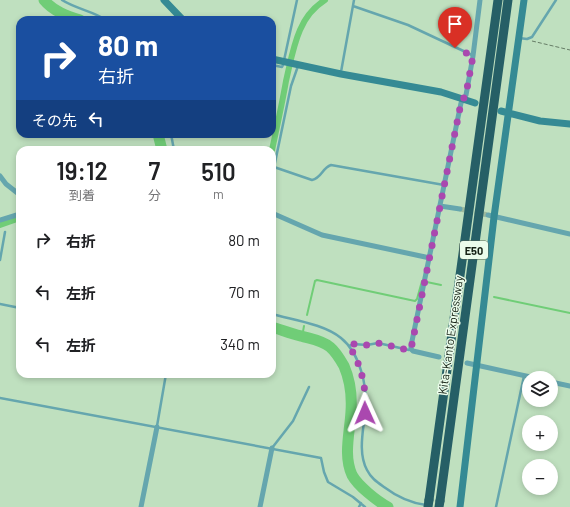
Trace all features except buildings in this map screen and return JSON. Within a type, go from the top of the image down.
[{"type":"highway","name":"Kita-Kanto Expressway","points":[[429,503],[498,0]]},
{"type":"highway","name":"Kita-Kanto Expressway","points":[[440,505],[508,0]]},
{"type":"street","points":[[164,0],[179,16]]},
{"type":"street","points":[[439,356],[411,349],[461,103],[466,94],[473,56],[480,0]]},
{"type":"street","points":[[460,507],[478,366],[491,216],[510,113],[518,38],[524,0]]},
{"type":"street","points":[[276,60],[341,74],[441,92],[475,102]]},
{"type":"street","points":[[501,111],[540,121],[570,124]]},
{"type":"street","points":[[0,176],[6,184],[16,192]]},
{"type":"street","points":[[440,206],[460,210]]},
{"type":"street","points":[[0,220],[16,215]]},
{"type":"street","points":[[276,215],[322,235],[430,258]]},
{"type":"street","points":[[491,216],[570,234]]},
{"type":"street","points":[[467,363],[522,375]]},
{"type":"street","points":[[558,383],[570,386]]},
{"type":"street","points":[[141,507],[157,427]]},
{"type":"street","points":[[260,507],[272,448]]},
{"type":"lane","points":[[62,0],[70,5],[100,16]]},
{"type":"lane","points":[[276,66],[282,67],[285,63],[297,0]]},
{"type":"lane","points":[[341,74],[354,0]]},
{"type":"lane","points":[[518,38],[529,38],[534,35],[556,0]]},
{"type":"lane","points":[[353,6],[408,25],[473,56]]},
{"type":"lane","points":[[276,157],[296,65]]},
{"type":"lane","points":[[276,168],[312,180],[318,178],[326,167],[331,165],[384,176],[444,185]]},
{"type":"lane","points":[[0,260],[5,232]]},
{"type":"lane","points":[[0,304],[16,307]]},
{"type":"lane","points":[[276,315],[330,330],[349,346],[356,360],[364,384],[366,402],[362,451],[366,470],[376,482],[390,492],[422,504],[440,505]]},
{"type":"lane","points":[[349,346],[353,344],[367,345],[378,343],[408,350],[411,349]]},
{"type":"lane","points":[[157,427],[165,378]]},
{"type":"lane","points":[[272,448],[293,421],[309,387]]},
{"type":"lane","points":[[496,507],[522,390]]},
{"type":"lane","points":[[0,398],[321,458],[328,482],[365,507]]},
{"type":"lane","points":[[359,507],[361,503]]},
{"type":"path","points":[[529,38],[533,42],[570,50]]},
{"type":"waterway","points":[[44,0],[56,10],[68,16]]},
{"type":"waterway","points":[[276,131],[290,62],[298,36],[307,17],[325,0]]},
{"type":"waterway","points":[[159,138],[161,146]]},
{"type":"waterway","points":[[273,146],[275,138]]},
{"type":"waterway","points":[[0,225],[16,219]]},
{"type":"waterway","points":[[307,315],[315,281],[317,280],[415,301],[417,299],[422,281],[441,285]]},
{"type":"waterway","points":[[494,297],[570,313]]},
{"type":"waterway","points":[[302,337],[304,326]]},
{"type":"waterway","points":[[276,328],[316,340],[327,345],[336,353],[346,371],[351,394],[347,451],[349,467],[352,475],[359,484],[373,497],[388,507]]},
{"type":"tunnel","points":[[460,209],[488,215]]},
{"type":"route","points":[[365,413],[366,402],[364,384],[358,364],[349,346],[353,344],[367,345],[378,343],[408,350],[411,349],[461,103],[466,94],[473,56],[455,48]]}]
